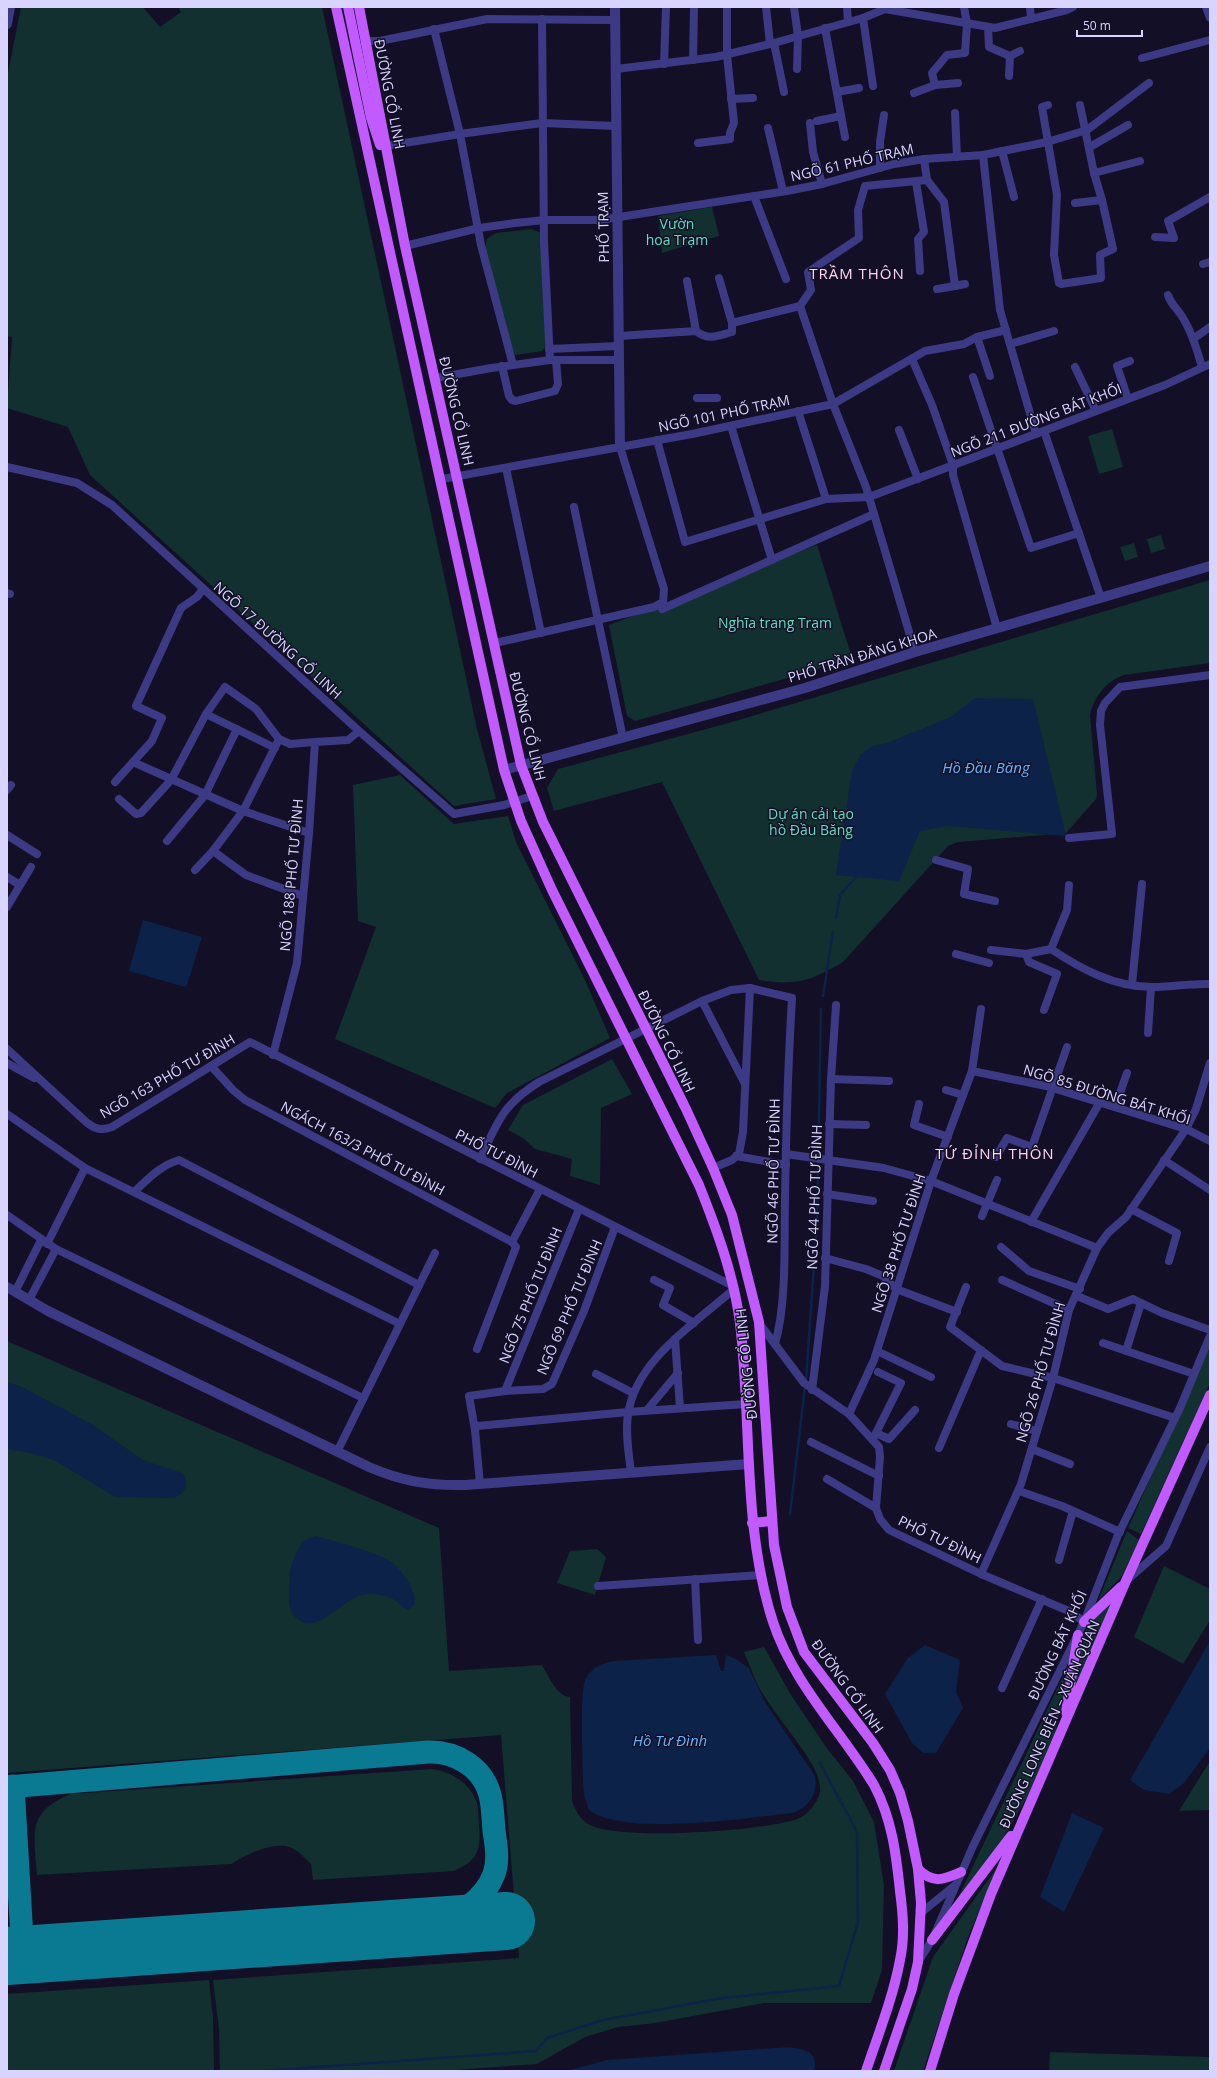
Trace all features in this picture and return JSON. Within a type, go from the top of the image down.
[{"type":"main road","name":"ĐƯỜNG CỔ LINH","points":[[336,7],[442,479],[504,770],[513,802],[552,890],[699,1185],[717,1231],[733,1288],[740,1322],[752,1523],[761,1575],[773,1622],[790,1664],[863,1766],[884,1804],[892,1828],[903,1918],[901,1960],[866,2071]]},
{"type":"main road","points":[[348,7],[371,118],[376,180]]},
{"type":"main road","name":"ĐƯỜNG CỔ LINH","points":[[359,7],[405,246],[458,476],[521,766],[532,796],[573,885],[646,1029],[713,1168],[734,1223],[759,1322],[772,1521],[778,1568],[794,1629],[804,1652],[818,1673],[873,1743],[890,1770],[900,1793],[908,1821],[918,1869],[922,1912],[918,1962],[912,1989],[884,2071]]},
{"type":"main road","points":[[371,118],[391,176]]},
{"type":"main road","name":"ĐƯỜNG LONG BIÊN – XUÂN QUAN","points":[[930,2071],[954,1994],[991,1894],[1125,1583],[1210,1395]]},
{"type":"main road","points":[[752,1523],[772,1521]]},
{"type":"main road","points":[[1084,1622],[1125,1583]]},
{"type":"main road","points":[[1064,1727],[1078,1634]]},
{"type":"main road","points":[[932,1940],[1020,1824]]},
{"type":"main road","points":[[918,1869],[931,1879],[938,1880],[946,1879],[961,1872]]},
{"type":"street","points":[[7,24],[10,7]]},
{"type":"street","name":"PHỐ TRẠM","points":[[615,7],[620,447]]},
{"type":"street","points":[[664,64],[666,7]]},
{"type":"street","points":[[693,60],[694,7]]},
{"type":"street","points":[[698,143],[730,139],[730,133],[734,123],[727,54],[727,7]]},
{"type":"street","points":[[766,7],[772,44],[784,92]]},
{"type":"street","points":[[794,7],[798,36],[798,69]]},
{"type":"street","points":[[847,7],[848,22]]},
{"type":"street","points":[[935,85],[932,73],[947,55],[965,53],[967,24],[964,7]]},
{"type":"street","points":[[1030,7],[1031,19]]},
{"type":"street","points":[[616,69],[693,60],[772,44],[864,18],[885,8],[910,10],[967,24],[994,28],[1067,10],[1073,7]]},
{"type":"street","points":[[1206,7],[1210,18]]},
{"type":"street","points":[[864,18],[873,86]]},
{"type":"street","points":[[365,41],[380,40],[487,19],[615,20]]},
{"type":"street","points":[[502,366],[509,396],[512,400],[516,401],[555,390],[558,384],[549,349],[544,242],[542,19]]},
{"type":"street","points":[[988,27],[989,47],[1010,56],[1020,51]]},
{"type":"street","points":[[825,28],[845,137]]},
{"type":"street","points":[[434,29],[460,134],[482,245],[513,365]]},
{"type":"street","points":[[1142,58],[1210,40]]},
{"type":"street","points":[[1009,76],[1010,56]]},
{"type":"street","points":[[914,93],[935,85],[958,84]]},
{"type":"street","name":"NGÕ 61 PHỐ TRẠM","points":[[405,246],[479,228],[545,220],[600,220],[754,196],[822,184],[924,158],[983,155],[1047,142],[1087,130],[1149,84]]},
{"type":"street","points":[[837,92],[859,88]]},
{"type":"street","points":[[731,98],[753,98]]},
{"type":"street","points":[[1048,105],[1042,106],[1057,194],[1054,256],[1059,283],[1063,284],[1099,279],[1102,276],[1100,255],[1113,249],[1102,200],[1094,173],[1087,130],[1080,105]]},
{"type":"street","points":[[955,114],[957,157]]},
{"type":"street","points":[[880,168],[880,142],[884,115]]},
{"type":"street","points":[[822,184],[813,152],[814,122],[841,116]]},
{"type":"street","points":[[386,146],[542,123],[616,126]]},
{"type":"street","points":[[1090,147],[1128,125]]},
{"type":"street","points":[[768,128],[783,191]]},
{"type":"street","points":[[1002,151],[1014,197]]},
{"type":"street","points":[[983,155],[1000,310],[1040,432],[1079,533],[1101,598]]},
{"type":"street","points":[[924,158],[927,180],[944,202],[955,286]]},
{"type":"street","points":[[1094,173],[1140,161]]},
{"type":"street","points":[[732,323],[800,306],[811,290],[808,272],[859,238],[858,210],[865,186],[927,180]]},
{"type":"street","points":[[916,182],[924,232],[918,239],[920,271]]},
{"type":"street","points":[[754,196],[786,279]]},
{"type":"street","points":[[1155,237],[1174,238],[1168,221],[1210,197]]},
{"type":"street","points":[[1075,203],[1102,200]]},
{"type":"street","points":[[687,281],[696,331],[704,337],[715,337],[732,332],[732,323],[720,278]]},
{"type":"street","points":[[937,289],[965,284]]},
{"type":"street","points":[[1168,295],[1172,305],[1183,317],[1206,366]]},
{"type":"street","points":[[800,306],[833,404],[869,497],[915,652]]},
{"type":"street","points":[[1193,339],[1210,327]]},
{"type":"street","name":"NGÕ 101 PHỐ TRẠM","points":[[442,479],[731,426],[833,404],[925,351],[964,344],[977,337],[1006,330]]},
{"type":"street","points":[[549,349],[696,331]]},
{"type":"street","points":[[1010,344],[1054,332]]},
{"type":"street","points":[[977,337],[990,376]]},
{"type":"street","points":[[912,359],[932,405],[953,465],[953,475],[997,628]]},
{"type":"street","points":[[436,378],[502,366],[553,360],[619,360]]},
{"type":"street","points":[[1128,399],[1117,366],[1130,361]]},
{"type":"street","name":"NGÕ 211 ĐƯỜNG BÁT KHỐI","points":[[657,440],[685,542],[826,499],[869,497],[1165,385],[1206,366]]},
{"type":"street","points":[[1075,367],[1096,411]]},
{"type":"street","points":[[973,377],[1031,548],[1079,533]]},
{"type":"street","points":[[697,398],[717,398]]},
{"type":"street","points":[[798,411],[826,499]]},
{"type":"street","points":[[731,426],[772,560]]},
{"type":"street","points":[[899,430],[918,479]]},
{"type":"street","points":[[495,643],[654,607],[663,602],[665,596],[664,589],[620,447]]},
{"type":"street","name":"NGÕ 17 ĐƯỜNG CỔ LINH","points":[[7,467],[71,481],[89,489],[117,510],[359,731],[454,814],[513,802],[532,796]]},
{"type":"street","points":[[506,468],[541,633]]},
{"type":"street","points":[[574,507],[623,738]]},
{"type":"street","points":[[662,609],[874,514]]},
{"type":"street","name":"PHỐ TRẦN ĐĂNG KHOA","points":[[504,770],[805,688],[915,652],[1210,566]]},
{"type":"street","points":[[115,782],[152,741],[162,718],[136,706],[182,608],[198,597],[203,589]]},
{"type":"street","points":[[1069,838],[1112,834],[1100,724],[1101,711],[1111,695],[1122,686],[1210,675]]},
{"type":"street","points":[[118,798],[139,814],[171,780],[206,714],[225,687],[256,709],[279,739],[290,744],[348,740],[359,731]]},
{"type":"street","points":[[206,714],[275,748]]},
{"type":"street","points":[[167,841],[205,795],[237,729]]},
{"type":"street","points":[[195,870],[213,851],[243,811],[279,739]]},
{"type":"street","name":"NGÕ 188 PHỐ TƯ ĐÌNH","points":[[273,1055],[297,962],[309,833],[315,742]]},
{"type":"street","points":[[133,762],[243,811],[309,833]]},
{"type":"street","points":[[7,835],[37,854]]},
{"type":"street","points":[[213,851],[246,875],[302,896]]},
{"type":"street","points":[[936,860],[968,869],[964,894],[995,901]]},
{"type":"street","points":[[7,907],[31,866]]},
{"type":"street","points":[[7,877],[20,885]]},
{"type":"street","points":[[1132,984],[1142,884]]},
{"type":"street","points":[[1051,949],[1067,910],[1069,885]]},
{"type":"street","points":[[991,950],[1026,954],[1051,949],[1076,965],[1101,978],[1150,987],[1210,984]]},
{"type":"street","points":[[956,954],[989,963]]},
{"type":"street","points":[[1026,954],[1029,962],[1057,974],[1044,1010]]},
{"type":"street","points":[[1148,1034],[1150,987]]},
{"type":"street","points":[[480,1159],[501,1115],[518,1097],[539,1082],[702,1001],[731,990],[750,988],[743,1132],[739,1154],[713,1168]]},
{"type":"street","name":"NGÕ 46 PHỐ TƯ ĐÌNH","points":[[750,988],[792,998],[786,1154],[784,1259],[779,1329],[775,1344]]},
{"type":"street","points":[[702,1001],[745,1084]]},
{"type":"street","name":"NGÕ 44 PHỐ TƯ ĐÌNH","points":[[809,1387],[825,1286],[827,1194],[826,1159],[829,1124],[830,1079],[836,1006]]},
{"type":"street","name":"NGÕ 38 PHỐ TƯ ĐÌNH","points":[[849,1414],[877,1351],[931,1181],[972,1071],[981,1009]]},
{"type":"street","name":"PHỐ TƯ ĐÌNH","points":[[250,1042],[733,1288]]},
{"type":"street","name":"NGÕ 163 PHỐ TƯ ĐÌNH","points":[[7,1049],[89,1125],[102,1130],[112,1127],[250,1042]]},
{"type":"street","points":[[989,1155],[996,1157],[1007,1138],[1032,1147],[1067,1047]]},
{"type":"street","points":[[7,1063],[43,1082]]},
{"type":"street","name":"NGÕ 26 PHỐ TƯ ĐÌNH","points":[[981,1574],[1018,1491],[1032,1449],[1053,1378],[1069,1310],[1078,1293],[1097,1248],[1108,1233],[1126,1217],[1186,1129],[1196,1108],[1210,1063]]},
{"type":"street","name":"NGÁCH 163/3 PHỐ TƯ ĐÌNH","points":[[211,1066],[233,1090],[245,1100],[512,1242]]},
{"type":"street","name":"NGÕ 85 ĐƯỜNG BÁT KHỐI","points":[[972,1071],[1053,1088],[1115,1106],[1186,1129],[1210,1141]]},
{"type":"street","points":[[1115,1106],[1127,1074]]},
{"type":"street","points":[[830,1079],[889,1081]]},
{"type":"street","points":[[946,1090],[964,1095]]},
{"type":"street","points":[[1031,1222],[1100,1102]]},
{"type":"street","points":[[920,1104],[914,1125],[948,1137]]},
{"type":"street","points":[[7,1114],[85,1168],[135,1191],[400,1324]]},
{"type":"street","points":[[829,1124],[866,1125]]},
{"type":"street","points":[[786,1154],[884,1168],[931,1181],[1097,1248]]},
{"type":"street","points":[[736,1156],[786,1165]]},
{"type":"street","points":[[135,1191],[149,1178],[170,1163],[179,1160],[419,1286]]},
{"type":"street","points":[[1164,1160],[1210,1190]]},
{"type":"street","points":[[85,1168],[44,1242],[11,1289],[55,1314],[384,1474],[410,1482],[432,1485],[480,1484],[749,1464]]},
{"type":"street","points":[[982,1216],[997,1180]]},
{"type":"street","points":[[477,1349],[516,1247],[512,1242],[540,1190]]},
{"type":"street","points":[[827,1194],[873,1201]]},
{"type":"street","name":"NGÕ 75 PHỐ TƯ ĐÌNH","points":[[505,1391],[578,1209]]},
{"type":"street","points":[[1131,1209],[1177,1233],[1169,1261]]},
{"type":"street","points":[[7,1215],[56,1249],[363,1398]]},
{"type":"street","name":"NGÕ 69 PHỐ TƯ ĐÌNH","points":[[505,1391],[548,1387],[555,1378],[584,1311],[615,1227]]},
{"type":"street","points":[[1001,1247],[1029,1271],[1078,1293],[1108,1309],[1133,1299],[1162,1313],[1210,1330]]},
{"type":"street","points":[[29,1300],[56,1249]]},
{"type":"street","points":[[337,1452],[435,1253]]},
{"type":"street","points":[[826,1258],[866,1269],[883,1276],[896,1289],[957,1312]]},
{"type":"street","points":[[654,1280],[670,1288],[663,1305],[694,1323]]},
{"type":"street","points":[[1002,1280],[1069,1310]]},
{"type":"street","points":[[966,1287],[950,1328],[1002,1366],[1053,1378],[1175,1418]]},
{"type":"street","points":[[631,1473],[628,1412],[633,1393],[658,1356],[733,1288]]},
{"type":"street","points":[[1126,1351],[1141,1303]]},
{"type":"street","points":[[759,1322],[809,1387],[849,1414],[874,1436],[880,1457],[876,1508],[827,1479]]},
{"type":"street","name":"ĐƯỜNG BÁT KHỐI","points":[[918,1962],[932,1940],[961,1872],[1084,1622],[1120,1532],[1175,1418],[1210,1336]]},
{"type":"street","points":[[675,1339],[680,1408]]},
{"type":"street","points":[[1103,1343],[1194,1374]]},
{"type":"street","points":[[939,1448],[981,1350]]},
{"type":"street","points":[[877,1351],[931,1377]]},
{"type":"street","points":[[648,1410],[678,1372]]},
{"type":"street","points":[[874,1436],[901,1383],[878,1372]]},
{"type":"street","points":[[596,1374],[633,1393]]},
{"type":"street","points":[[480,1484],[475,1430],[469,1396],[505,1391]]},
{"type":"street","points":[[475,1430],[477,1426],[648,1410],[746,1404]]},
{"type":"street","points":[[874,1436],[889,1439],[915,1410]]},
{"type":"street","points":[[1011,1424],[1037,1431]]},
{"type":"street","points":[[811,1442],[879,1476]]},
{"type":"street","points":[[1125,1583],[1166,1546],[1210,1447]]},
{"type":"street","points":[[1032,1449],[1070,1464]]},
{"type":"street","points":[[1018,1491],[1073,1511],[1120,1532]]},
{"type":"street","name":"PHỐ TƯ ĐÌNH","points":[[876,1508],[880,1520],[889,1530],[981,1574],[1071,1612],[1084,1622]]},
{"type":"street","points":[[1059,1560],[1073,1511]]},
{"type":"street","points":[[598,1586],[761,1575]]},
{"type":"street","points":[[695,1580],[698,1640]]},
{"type":"street","points":[[1002,1688],[1042,1599]]},
{"type":"street","points":[[922,1912],[955,1886]]},
{"type":"green space","points":[[21,7],[143,7],[160,27],[181,12],[178,7],[322,7],[477,729],[496,799],[454,806],[90,475],[68,427],[7,408],[12,337],[7,336],[7,78]]},
{"type":"green space","name":"Vườn hoa Trạm","points":[[712,207],[719,236],[662,253],[658,216]]},
{"type":"green space","points":[[531,229],[541,233],[546,346],[542,351],[516,355],[513,354],[485,248],[487,239],[496,233]]},
{"type":"green space","points":[[1112,429],[1123,467],[1099,474],[1088,436]]},
{"type":"green space","points":[[1161,535],[1165,549],[1151,553],[1147,539]]},
{"type":"green space","points":[[1134,543],[1138,557],[1125,561],[1120,547]]},
{"type":"green space","name":"Nghĩa trang Trạm","points":[[817,545],[852,658],[802,674],[635,721],[627,716],[609,625]]},
{"type":"green space","name":"Dự án cải tạo hồ Đầu Băng","points":[[1210,580],[1210,663],[1124,675],[1112,681],[1102,690],[1094,702],[1090,715],[1097,794],[1096,799],[1066,833],[958,842],[948,846],[843,962],[812,978],[793,982],[772,982],[759,980],[662,782],[554,811],[547,788],[558,769],[725,724]]},
{"type":"green space","points":[[400,775],[454,824],[508,816],[516,842],[584,978],[610,1038],[507,1093],[495,1108],[335,1039],[376,927],[358,921],[353,785]]},
{"type":"green space","points":[[612,1059],[632,1094],[601,1108],[600,1185],[570,1176],[572,1159],[535,1149],[523,1138],[508,1130],[523,1105]]},
{"type":"green space","points":[[7,1341],[439,1528],[449,1671],[542,1665],[557,1689],[565,1696],[570,1697],[572,1801],[581,1818],[590,1825],[606,1830],[630,1832],[660,1833],[725,1830],[755,1827],[797,1819],[805,1815],[812,1808],[820,1792],[816,1772],[807,1756],[758,1686],[744,1652],[764,1647],[791,1695],[826,1747],[853,1781],[874,1822],[884,1885],[882,1970],[871,2003],[764,2003],[655,2023],[618,2027],[585,2037],[537,2064],[441,2071],[220,2071],[219,2030],[213,1980],[519,1958],[501,1735],[7,1773]]},
{"type":"green space","points":[[1210,1345],[1210,1383],[1141,1534],[1128,1528]]},
{"type":"green space","points":[[1127,1531],[1139,1540],[1122,1576],[1098,1601]]},
{"type":"green space","points":[[597,1549],[606,1557],[595,1595],[557,1583],[570,1551]]},
{"type":"green space","points":[[1164,1566],[1210,1589],[1210,1620],[1183,1664],[1134,1637]]},
{"type":"green space","points":[[1115,1594],[1070,1701],[1087,1627],[1090,1621]]},
{"type":"green space","points":[[1075,1647],[1055,1734],[1027,1797],[999,1845],[956,1902],[1068,1666]]},
{"type":"green space","points":[[1210,1761],[1210,1810],[1179,1811]]},
{"type":"green space","points":[[432,1769],[453,1776],[465,1784],[474,1796],[478,1805],[480,1833],[477,1853],[469,1863],[454,1871],[313,1880],[311,1864],[305,1858],[292,1848],[278,1846],[264,1848],[231,1864],[37,1875],[35,1848],[36,1826],[46,1808],[56,1801],[71,1794]]},
{"type":"green space","points":[[998,1866],[968,1937],[923,2071],[894,2071],[933,1957]]},
{"type":"green space","points":[[209,1980],[213,2018],[214,2071],[7,2071],[7,1994]]},
{"type":"green space","points":[[1050,2052],[1210,2057],[1210,2071],[1049,2071]]},
{"type":"water","name":"Hồ Đầu Băng","points":[[975,698],[1033,699],[1066,836],[948,826],[920,831],[899,881],[836,875],[852,771],[860,755],[872,746],[887,743],[951,717]]},
{"type":"water","points":[[143,920],[202,937],[187,985],[185,987],[129,971]]},
{"type":"water","points":[[7,1383],[18,1385],[90,1423],[143,1460],[182,1473],[186,1480],[185,1488],[181,1494],[173,1498],[115,1497],[56,1461],[35,1454],[7,1449]]},
{"type":"water","points":[[315,1536],[364,1550],[389,1560],[407,1579],[415,1598],[415,1604],[408,1610],[395,1600],[382,1595],[360,1595],[325,1618],[316,1622],[308,1623],[296,1618],[289,1605],[289,1581],[292,1562],[303,1541]]},
{"type":"water","points":[[1210,1641],[1210,1748],[1184,1783],[1169,1794],[1144,1790],[1130,1780]]},
{"type":"water","points":[[925,1645],[960,1660],[956,1692],[963,1708],[936,1753],[923,1753],[912,1743],[885,1694],[908,1658]]},
{"type":"water","name":"Hồ Tư Đình","points":[[716,1655],[721,1671],[724,1671],[726,1655],[734,1658],[749,1668],[765,1702],[815,1776],[816,1782],[814,1794],[808,1804],[792,1813],[687,1824],[629,1823],[606,1818],[589,1810],[584,1795],[582,1727],[584,1685],[589,1674],[598,1666],[614,1661]]},
{"type":"water","points":[[1072,1813],[1104,1828],[1064,1912],[1040,1897]]},
{"type":"water","points":[[790,2047],[801,2049],[813,2055],[815,2064],[814,2071],[567,2071],[607,2060]]},
{"type":"waterway","points":[[836,918],[840,895],[856,877]]},
{"type":"waterway","points":[[823,996],[833,932]]},
{"type":"waterway","points":[[806,1381],[817,1222],[821,1009]]},
{"type":"waterway","points":[[790,1514],[805,1386]]},
{"type":"waterway","points":[[264,2071],[536,2051],[547,2038],[603,2020],[722,1998],[839,1986],[858,1922],[857,1832],[820,1763]]},
{"type":"taxiway","points":[[7,1787],[428,1752],[448,1754],[458,1758],[474,1769],[481,1776],[486,1785],[492,1804],[497,1852],[496,1869],[490,1884],[477,1899],[461,1912],[433,1926]]},
{"type":"taxiway","points":[[13,1786],[23,1955]]},
{"type":"runway","points":[[7,1956],[506,1921]]},
{"type":"district","name":"TRẦM THÔN","points":[[857,273]]},
{"type":"district","name":"TỨ ĐỈNH THÔN","points":[[995,1153]]}]
